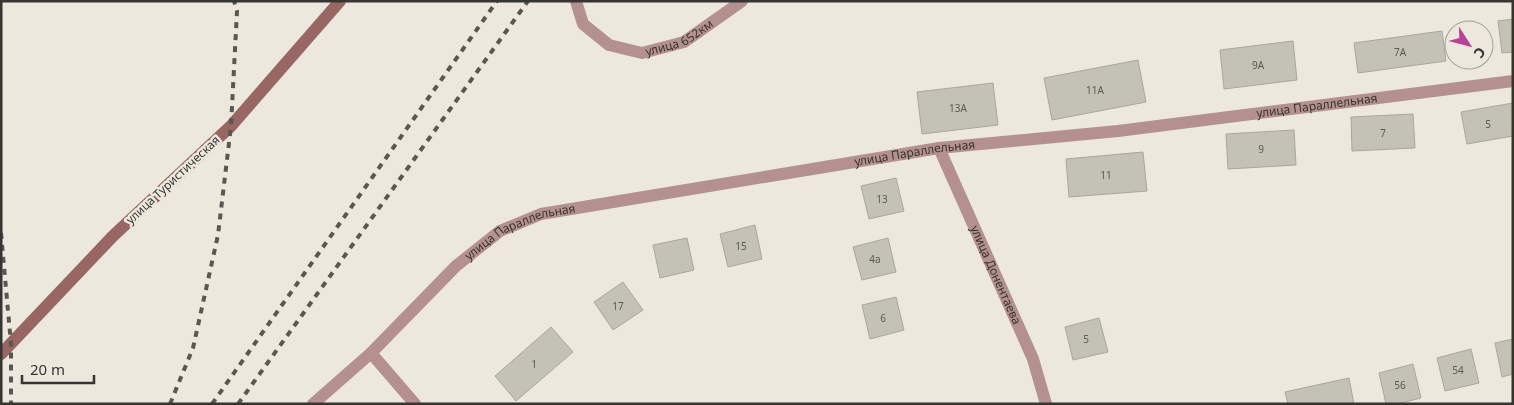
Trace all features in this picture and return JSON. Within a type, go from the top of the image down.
[{"type":"street","name":"улица Туристическая","points":[[1,354],[113,236],[231,126],[340,1]]},
{"type":"street","name":"улица 652км","points":[[576,1],[583,24],[609,45],[642,53],[684,42],[742,1]]},
{"type":"street","name":"улица Параллельная","points":[[313,404],[371,353],[456,266],[500,231],[541,214],[939,148],[1118,130],[1513,81]]},
{"type":"street","name":"улица Донентаева","points":[[939,148],[1033,359],[1046,404]]},
{"type":"street","points":[[371,353],[415,404]]},
{"type":"building","points":[[1513,19],[1513,52],[1502,53],[1498,21]]},
{"type":"building","points":[[1442,31],[1444,61],[1358,73],[1354,43]]},
{"type":"building","points":[[1293,41],[1297,80],[1224,89],[1220,50]]},
{"type":"building","points":[[1138,60],[1146,102],[1052,120],[1044,78]]},
{"type":"building","points":[[993,83],[998,125],[922,134],[917,92]]},
{"type":"building","points":[[1513,103],[1513,136],[1467,144],[1461,112]]},
{"type":"building","points":[[1413,114],[1415,148],[1352,151],[1351,117]]},
{"type":"building","points":[[1294,130],[1296,165],[1228,169],[1226,134]]},
{"type":"building","points":[[1143,152],[1147,191],[1069,197],[1066,159]]},
{"type":"building","points":[[896,178],[904,211],[869,219],[861,186]]},
{"type":"building","points":[[755,225],[762,259],[728,267],[720,234]]},
{"type":"building","points":[[687,238],[694,270],[660,278],[653,245]]},
{"type":"building","points":[[888,238],[896,272],[862,280],[853,247]]},
{"type":"building","points":[[623,282],[643,310],[613,330],[594,302]]},
{"type":"building","points":[[896,297],[904,330],[870,339],[862,305]]},
{"type":"building","points":[[1099,318],[1108,352],[1073,360],[1065,327]]},
{"type":"building","points":[[551,327],[573,352],[516,401],[495,376]]},
{"type":"building","points":[[1513,339],[1513,374],[1502,377],[1495,343]]},
{"type":"building","points":[[1471,349],[1479,383],[1445,391],[1437,358]]},
{"type":"building","points":[[1413,364],[1421,398],[1397,404],[1386,404],[1379,373]]},
{"type":"building","points":[[1349,378],[1354,404],[1288,404],[1285,392]]},
{"type":"railway","points":[[170,404],[193,348],[218,235],[231,126],[237,11],[234,1]]},
{"type":"railway","points":[[212,404],[497,1]]},
{"type":"railway","points":[[238,404],[528,1]]},
{"type":"railway","points":[[1,233],[11,344],[11,404]]}]
